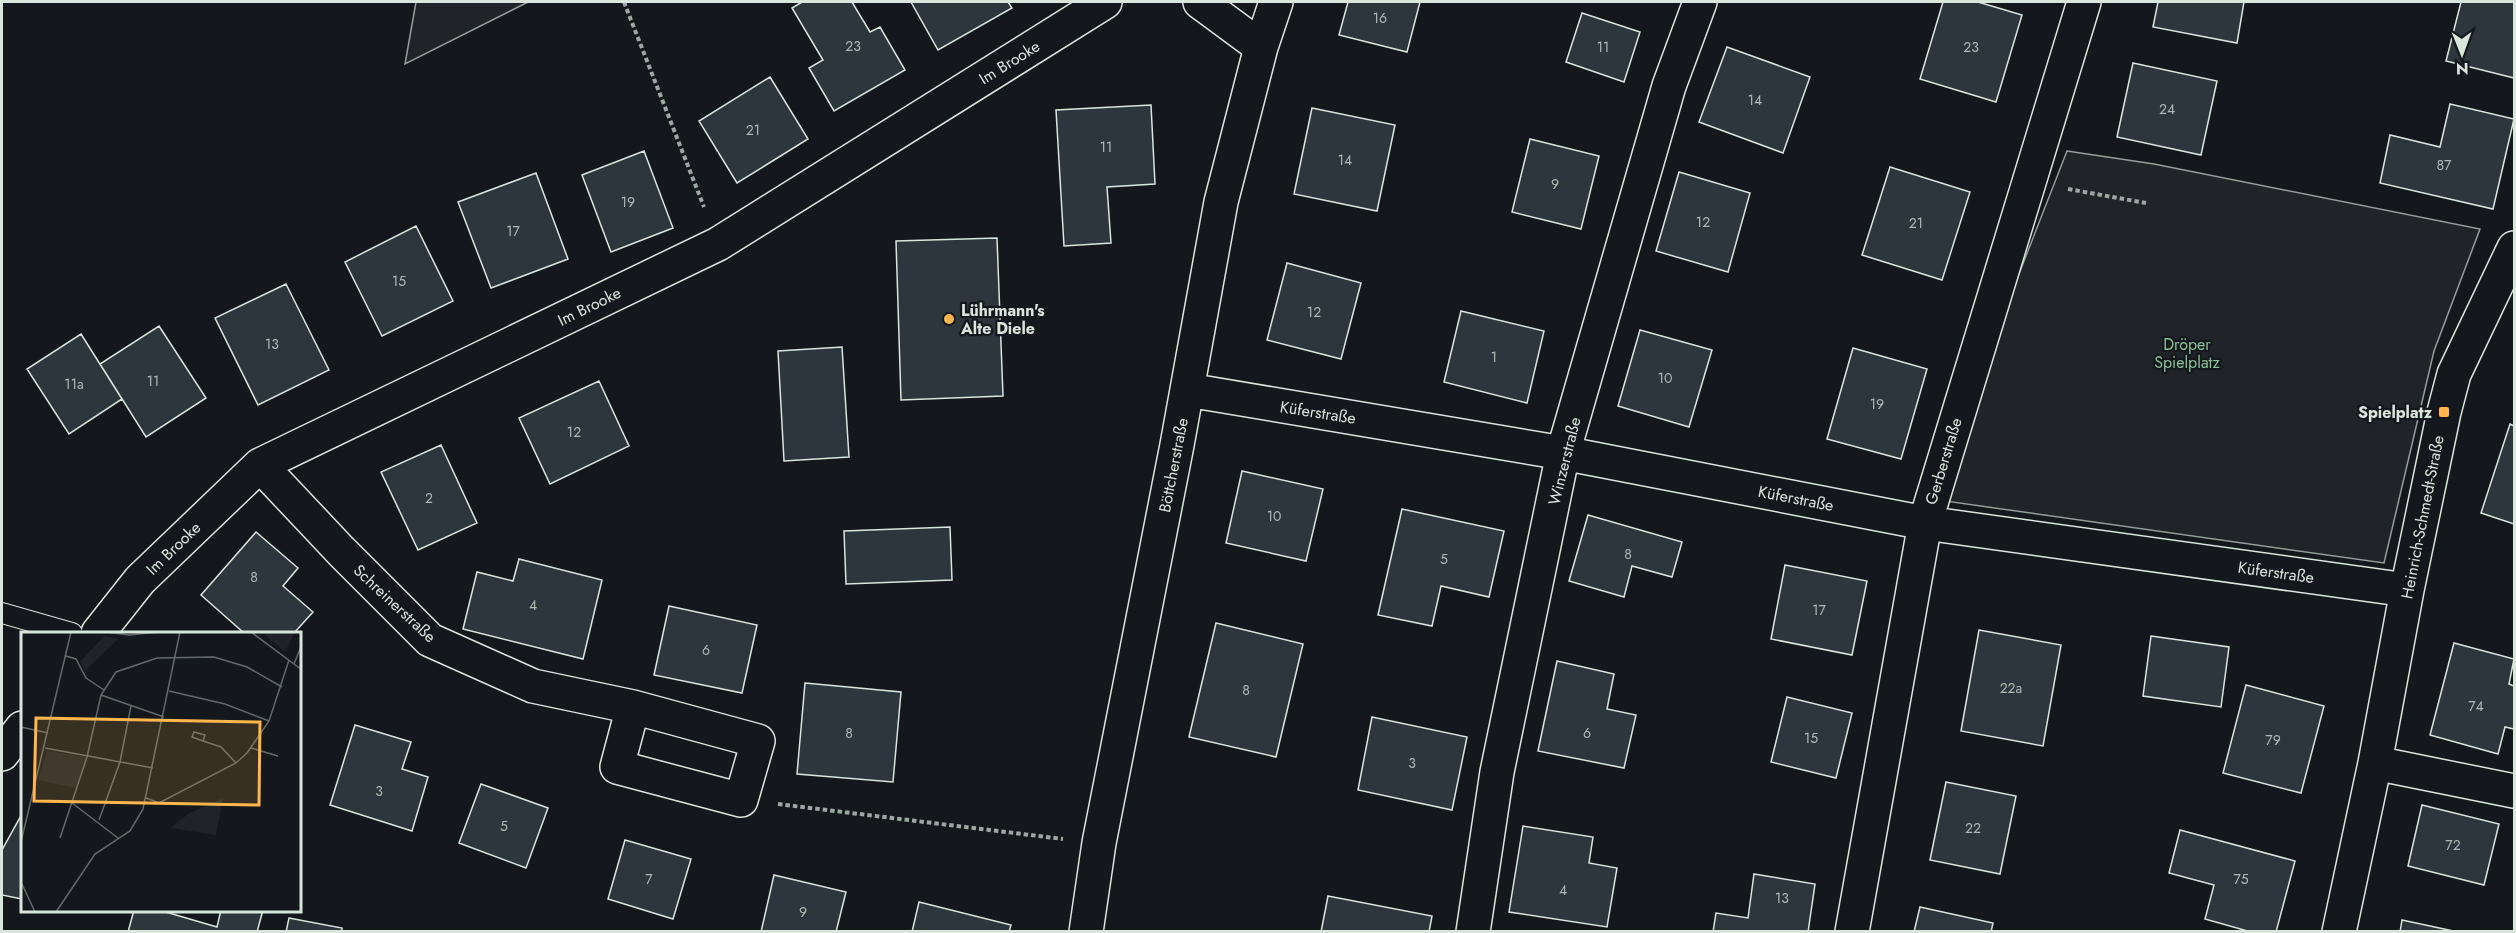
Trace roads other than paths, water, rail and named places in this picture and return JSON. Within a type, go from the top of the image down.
[{"type":"street","name":"Im Brooke","points":[[99,632],[140,580],[260,465],[718,244],[1105,2]]},
{"type":"street","points":[[1200,2],[1261,47]]},
{"type":"street","name":"Böttcherstraße","points":[[1086,932],[1099,843],[1188,390],[1221,202],[1261,47],[1276,2]]},
{"type":"street","name":"Winzerstraße","points":[[1473,932],[1497,772],[1563,453],[1669,86],[1700,2]]},
{"type":"street","name":"Gerberstraße","points":[[1851,932],[1924,523],[2084,2]]},
{"type":"street","name":"Heinrich-Schmedt-Straße","points":[[2339,932],[2375,763],[2407,590],[2444,412],[2454,374],[2514,248]]},
{"type":"street","name":"Küferstraße","points":[[1188,390],[1563,453],[1924,523],[2407,590]]},
{"type":"street","name":"Schreinerstraße","points":[[260,465],[341,551],[430,640],[533,686],[633,707],[758,741],[741,800],[617,767],[633,707]]},
{"type":"street","points":[[2,754],[21,729]]},
{"type":"street","points":[[2375,763],[2514,791]]},
{"type":"lane","points":[[2,613],[68,632]]},
{"type":"place","name":"Lührmann's Alte Diele","points":[[949,319]]},
{"type":"place","name":"Spielplatz","points":[[2444,412]]},
{"type":"park label","name":"Dröper Spielplatz","points":[[2187,353]]}]
